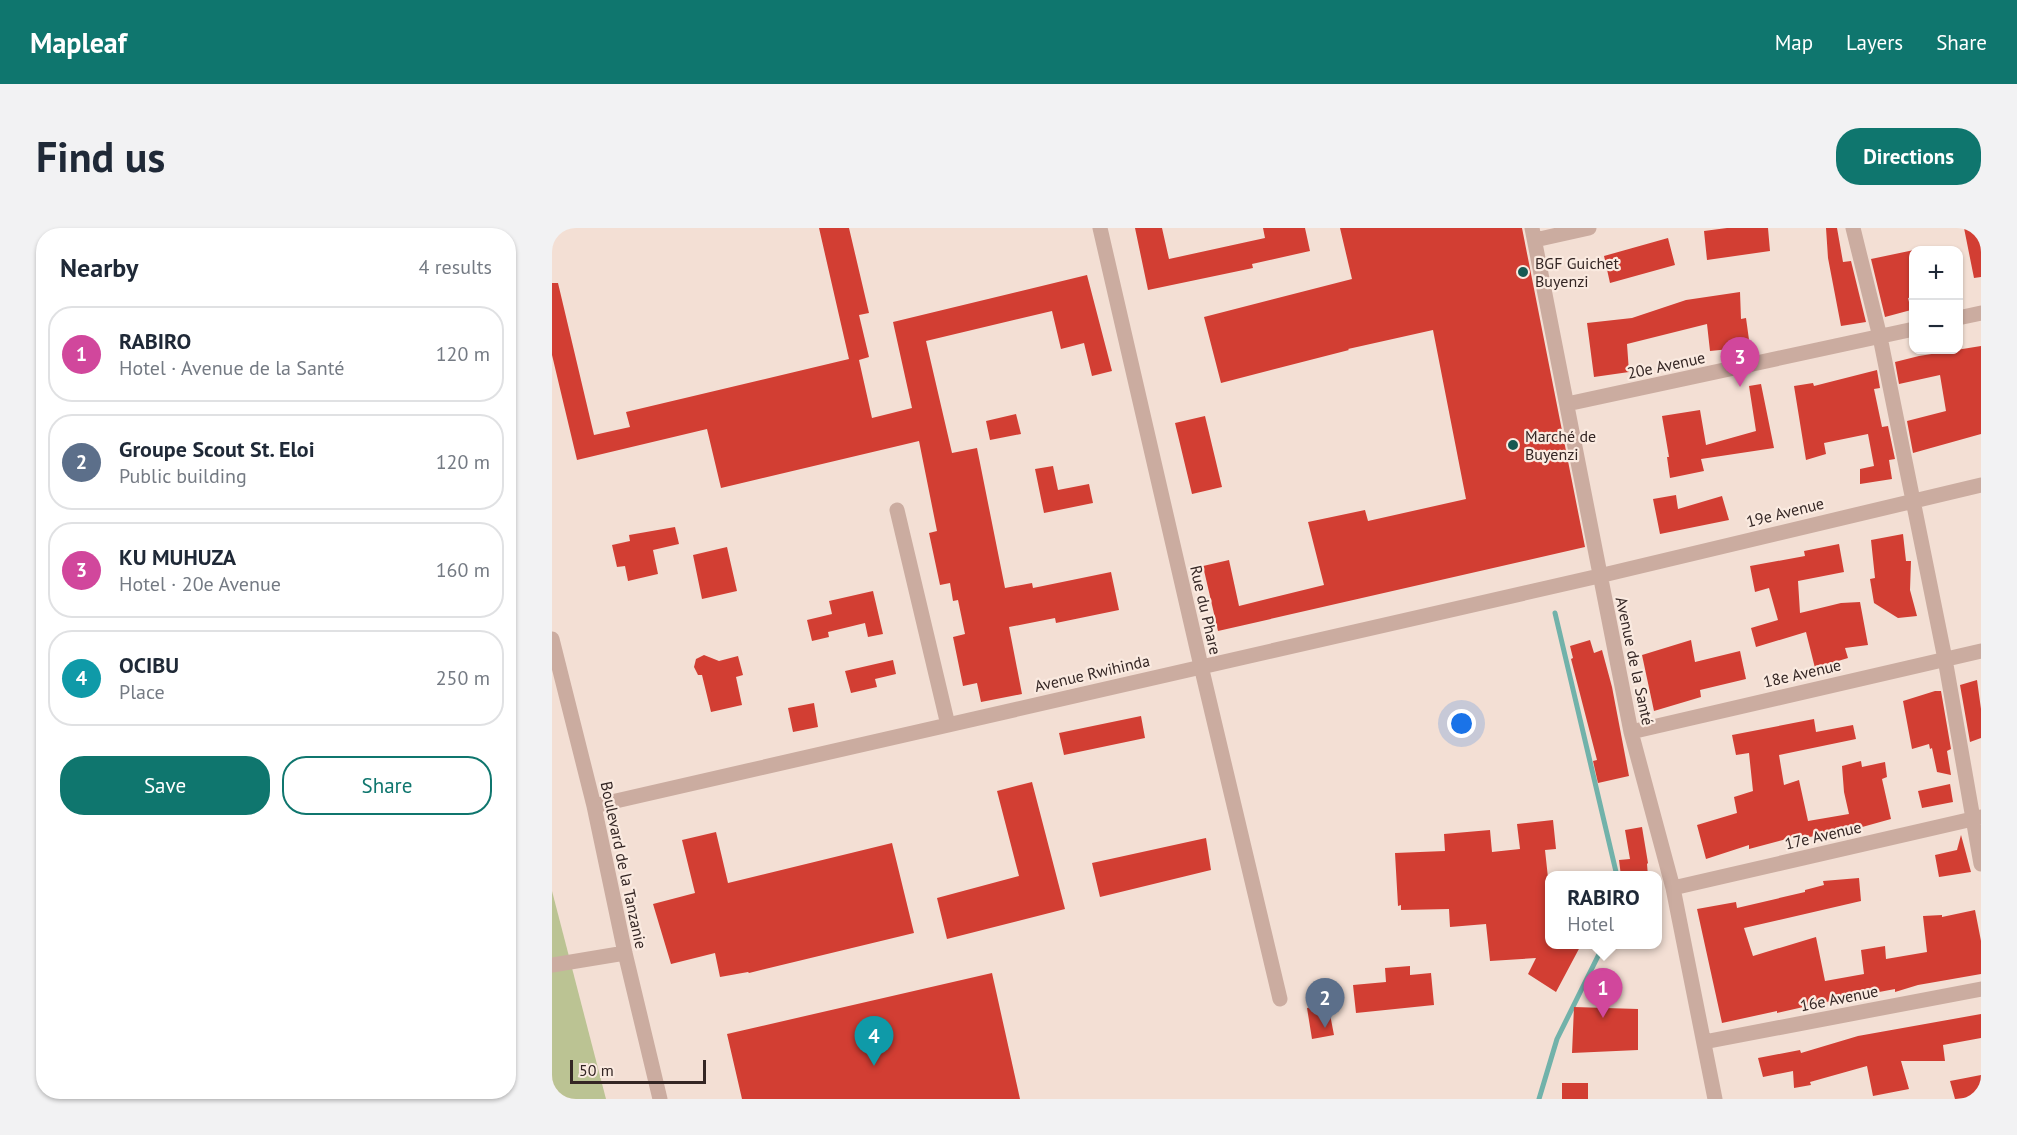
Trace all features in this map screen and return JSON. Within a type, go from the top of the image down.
[{"type":"street","name":"Rue du Phare","points":[[1100,228],[1280,999]]},
{"type":"street","points":[[1533,234],[1589,228]]},
{"type":"street","points":[[1852,228],[1880,337],[1977,818],[1981,864]]},
{"type":"street","name":"Avenue de la Santé","points":[[1533,234],[1630,732],[1673,888],[1715,1099]]},
{"type":"street","points":[[1963,317],[1981,313]]},
{"type":"street","name":"20e Avenue","points":[[1567,404],[1909,330]]},
{"type":"street","name":"19e Avenue","points":[[1599,576],[1981,485]]},
{"type":"street","points":[[897,510],[948,725]]},
{"type":"street","name":"Avenue Rwihinda","points":[[594,806],[1599,576]]},
{"type":"street","name":"Boulevard de la Tanzanie","points":[[552,639],[594,806],[625,953],[660,1099]]},
{"type":"street","name":"18e Avenue","points":[[1630,732],[1981,651]]},
{"type":"street","name":"17e Avenue","points":[[1673,888],[1977,818]]},
{"type":"street","points":[[552,965],[625,953]]},
{"type":"street","name":"16e Avenue","points":[[1704,1042],[1981,989]]},
{"type":"green space","points":[[552,891],[606,1099],[552,1099]]},
{"type":"building","points":[[819,228],[849,228],[869,313],[859,315],[869,357],[859,360],[872,418],[912,408],[893,322],[1087,275],[1112,371],[1092,376],[1084,343],[1061,349],[1052,311],[926,341],[952,453],[977,448],[1005,588],[1032,583],[1033,588],[1111,572],[1119,610],[1056,623],[1055,618],[1009,627],[1022,694],[981,702],[977,683],[963,686],[953,637],[965,634],[958,600],[953,601],[950,583],[940,585],[929,533],[937,531],[919,441],[721,488],[707,429],[577,460],[552,355],[552,283],[558,283],[594,435],[630,427],[626,412],[849,359]]},
{"type":"building","points":[[1135,228],[1162,228],[1169,259],[1265,238],[1263,228],[1305,228],[1310,251],[1252,264],[1253,268],[1148,290]]},
{"type":"building","name":"Marché de Buyenzi","points":[[1340,228],[1522,228],[1585,547],[1218,631],[1203,566],[1229,560],[1239,606],[1324,585],[1308,522],[1365,510],[1368,521],[1466,499],[1433,330],[1348,349],[1221,383],[1204,317],[1352,279]]},
{"type":"building","points":[[1727,228],[1768,228],[1770,251],[1707,260],[1704,231]]},
{"type":"building","points":[[1826,228],[1837,228],[1843,262],[1851,261],[1866,322],[1841,326],[1828,258]]},
{"type":"building","points":[[1964,228],[1981,228],[1981,277],[1974,278]]},
{"type":"building","points":[[1668,238],[1675,265],[1610,283],[1604,256]]},
{"type":"building","points":[[1909,251],[1909,311],[1885,317],[1871,259]]},
{"type":"building","points":[[1740,292],[1741,319],[1746,318],[1750,347],[1710,351],[1707,324],[1627,344],[1629,372],[1594,377],[1587,323],[1632,318],[1686,300]]},
{"type":"building","points":[[1981,346],[1981,434],[1913,453],[1907,421],[1946,411],[1940,375],[1899,384],[1895,362],[1931,354],[1963,354],[1963,349]]},
{"type":"building","points":[[1877,370],[1880,388],[1874,389],[1882,427],[1888,426],[1895,459],[1889,460],[1892,479],[1860,484],[1860,469],[1874,466],[1868,434],[1824,443],[1826,454],[1806,460],[1794,386],[1813,383],[1814,386]]},
{"type":"building","points":[[1761,384],[1774,448],[1701,459],[1704,471],[1670,478],[1662,416],[1700,410],[1706,445],[1756,431],[1749,386]]},
{"type":"building","points":[[1016,414],[1021,434],[990,440],[986,421]]},
{"type":"building","points":[[1205,416],[1222,487],[1192,494],[1175,423]]},
{"type":"building","points":[[1053,466],[1058,490],[1089,484],[1093,503],[1044,513],[1035,469]]},
{"type":"building","points":[[1676,495],[1678,509],[1722,496],[1729,520],[1660,534],[1653,499]]},
{"type":"building","points":[[675,527],[679,544],[653,550],[658,574],[628,581],[625,566],[617,567],[612,545],[630,541],[629,535]]},
{"type":"building","points":[[1903,534],[1906,561],[1911,561],[1910,590],[1917,616],[1898,618],[1874,603],[1870,579],[1875,578],[1871,540]]},
{"type":"building","points":[[1839,544],[1844,572],[1798,581],[1800,613],[1841,603],[1860,602],[1868,645],[1845,648],[1848,658],[1815,668],[1806,632],[1756,647],[1751,628],[1778,620],[1769,588],[1755,592],[1750,566],[1805,556],[1804,551]]},
{"type":"building","points":[[727,547],[737,591],[702,599],[693,555]]},
{"type":"building","points":[[873,591],[883,634],[868,637],[865,623],[828,632],[829,637],[812,641],[807,620],[832,614],[829,601]]},
{"type":"building","points":[[1590,640],[1594,653],[1602,650],[1612,687],[1629,776],[1598,783],[1593,761],[1597,760],[1571,659],[1573,658],[1570,646]]},
{"type":"building","points":[[1691,640],[1695,662],[1740,651],[1746,679],[1700,690],[1701,697],[1654,711],[1642,655]]},
{"type":"building","points":[[704,655],[719,661],[738,656],[743,675],[736,677],[742,705],[711,712],[702,675],[698,675],[694,667],[696,659]]},
{"type":"building","points":[[893,660],[896,674],[875,679],[877,687],[851,693],[845,671]]},
{"type":"building","points":[[1977,680],[1981,709],[1981,738],[1970,742],[1960,685]]},
{"type":"building","points":[[1941,691],[1951,749],[1947,751],[1951,775],[1937,772],[1929,744],[1912,749],[1903,701]]},
{"type":"building","points":[[814,703],[818,727],[793,732],[788,708]]},
{"type":"building","points":[[1141,716],[1145,738],[1064,755],[1059,733]]},
{"type":"building","points":[[1814,719],[1816,732],[1853,725],[1856,739],[1779,755],[1784,785],[1799,780],[1808,821],[1849,814],[1842,766],[1861,761],[1862,767],[1885,762],[1887,777],[1882,779],[1891,819],[1855,829],[1798,839],[1798,836],[1749,849],[1749,845],[1706,859],[1697,825],[1737,813],[1734,797],[1753,791],[1749,753],[1736,755],[1732,735]]},
{"type":"building","points":[[1032,782],[1065,909],[947,939],[937,898],[1019,876],[997,791]]},
{"type":"building","points":[[1950,784],[1953,802],[1922,808],[1918,791]]},
{"type":"building","points":[[1553,820],[1556,849],[1545,850],[1547,871],[1545,871],[1545,949],[1579,949],[1556,992],[1528,974],[1536,958],[1490,961],[1486,924],[1450,927],[1449,909],[1401,910],[1401,905],[1398,906],[1395,853],[1445,851],[1444,834],[1490,830],[1492,852],[1520,849],[1517,824]]},
{"type":"building","points":[[1642,827],[1648,871],[1620,871],[1619,860],[1630,859],[1625,830]]},
{"type":"building","points":[[716,832],[728,883],[892,843],[914,933],[749,973],[720,977],[715,953],[671,964],[653,904],[695,893],[682,840]]},
{"type":"building","points":[[1961,835],[1971,872],[1939,877],[1935,855],[1957,850]]},
{"type":"building","points":[[1206,838],[1211,870],[1100,897],[1092,863]]},
{"type":"building","points":[[1859,878],[1861,901],[1744,928],[1753,956],[1816,937],[1825,981],[1864,974],[1861,950],[1885,946],[1886,959],[1927,952],[1923,916],[1942,915],[1942,917],[1975,910],[1981,941],[1981,974],[1722,1023],[1697,909],[1736,902],[1737,908],[1805,892],[1805,890],[1824,885],[1823,881]]},
{"type":"building","points":[[1410,966],[1410,975],[1431,973],[1434,1005],[1356,1013],[1353,985],[1386,982],[1385,968]]},
{"type":"building","points":[[992,973],[1020,1099],[742,1099],[727,1034]]},
{"type":"building","points":[[1328,1004],[1334,1035],[1312,1039],[1307,1008]]},
{"type":"building","points":[[1574,1007],[1638,1009],[1638,1050],[1572,1053]]},
{"type":"building","points":[[1981,1014],[1981,1038],[1943,1045],[1945,1061],[1901,1061],[1909,1089],[1873,1096],[1867,1066],[1810,1082],[1811,1085],[1794,1088],[1793,1071],[1763,1077],[1758,1058],[1800,1050],[1801,1053],[1858,1036]]},
{"type":"building","points":[[1981,1075],[1981,1097],[1955,1099],[1950,1081]]},
{"type":"building","points":[[1562,1083],[1588,1083],[1588,1099],[1562,1099]]},
{"type":"waterway","points":[[1555,613],[1616,871]]},
{"type":"waterway","points":[[1539,1099],[1557,1039],[1602,949]]},
{"type":"place","name":"BGF Guichet Buyenzi","points":[[1523,272]]},
{"type":"place","name":"KU MUHUZA","points":[[1740,387]]},
{"type":"place","name":"Marché de Buyenzi","points":[[1513,445]]},
{"type":"place","name":"RABIRO","points":[[1603,1018]]},
{"type":"place","name":"Groupe Scout St. Eloi","points":[[1325,1028]]},
{"type":"place","name":"OCIBU","points":[[874,1066]]}]
